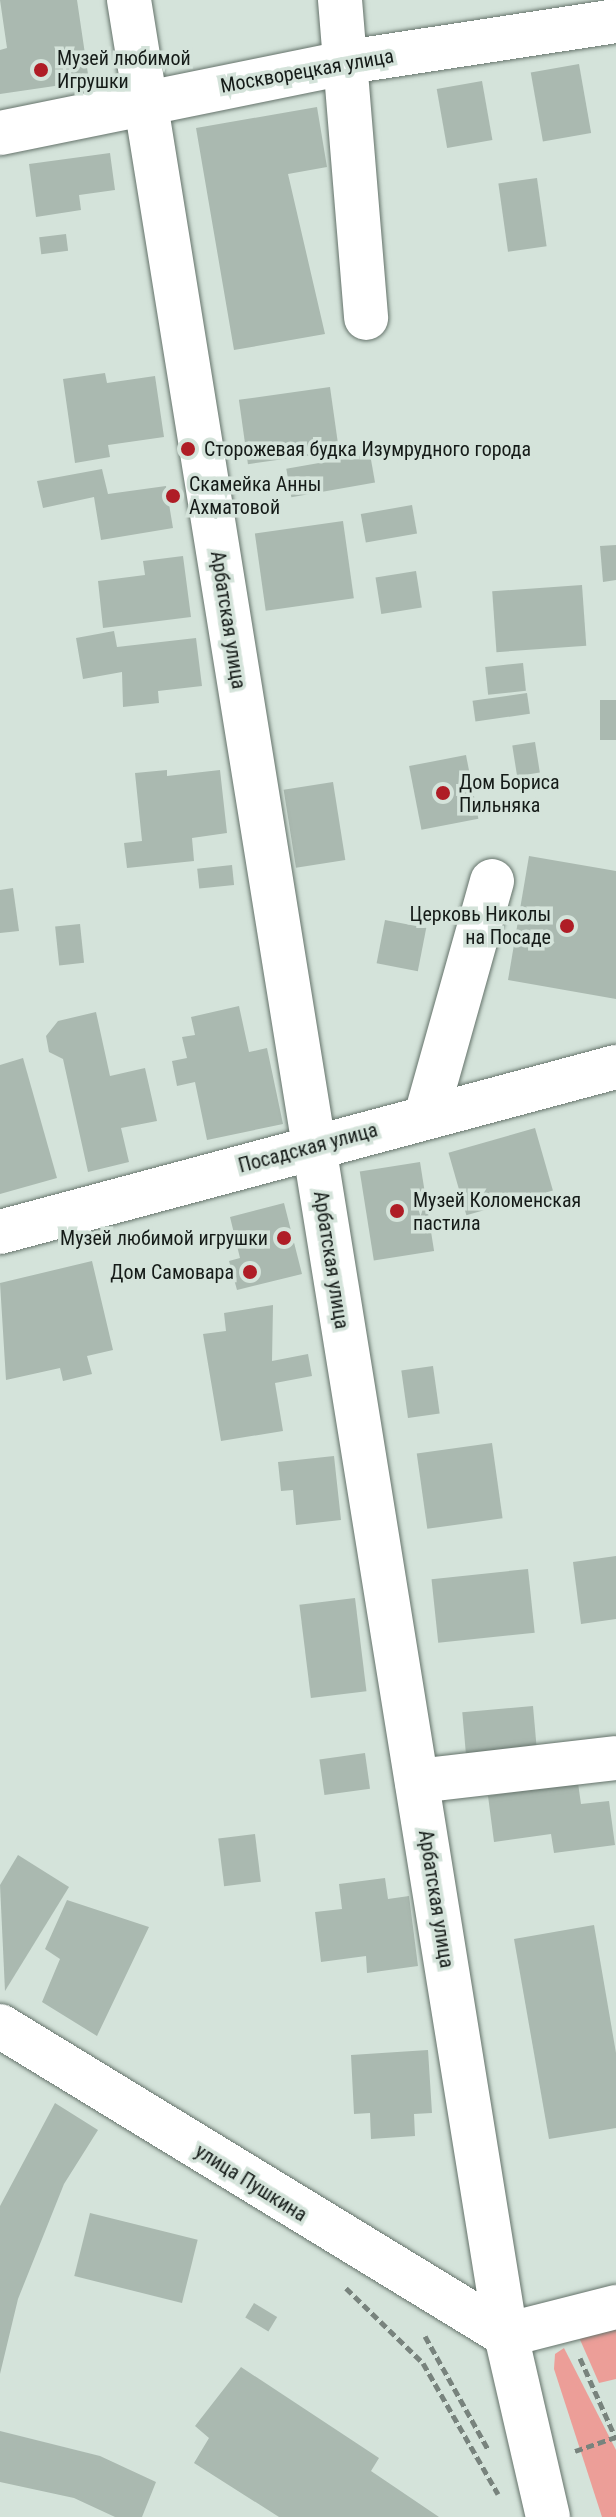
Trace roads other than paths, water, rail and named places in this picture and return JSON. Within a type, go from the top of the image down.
[{"type":"street","name":"Арбатская улица","points":[[129,0],[506,2335],[548,2517]]},
{"type":"street","points":[[340,0],[348,62],[366,318]]},
{"type":"street","name":"Москворецкая улица","points":[[0,133],[348,62],[616,21]]},
{"type":"street","points":[[426,1116],[492,881]]},
{"type":"street","name":"Посадская улица","points":[[0,1232],[616,1067]]},
{"type":"street","points":[[417,1781],[616,1758]]},
{"type":"street","name":"улица Пушкина","points":[[0,2026],[298,2213],[506,2335]]},
{"type":"street","points":[[506,2335],[616,2307]]},
{"type":"place","name":"Музей любимой Игрушки","points":[[41,70]]},
{"type":"place","name":"Сторожевая будка Изумрудного города","points":[[188,449]]},
{"type":"place","name":"Скамейка Анны Ахматовой","points":[[173,496]]},
{"type":"place","name":"Дом Бориса Пильняка","points":[[443,793]]},
{"type":"place","name":"Церковь Николы на Посаде","points":[[567,926]]},
{"type":"place","name":"Музей Коломенская пастила","points":[[397,1211]]},
{"type":"place","name":"Музей любимой игрушки","points":[[284,1238]]},
{"type":"place","name":"Дом Самовара","points":[[250,1272]]}]
